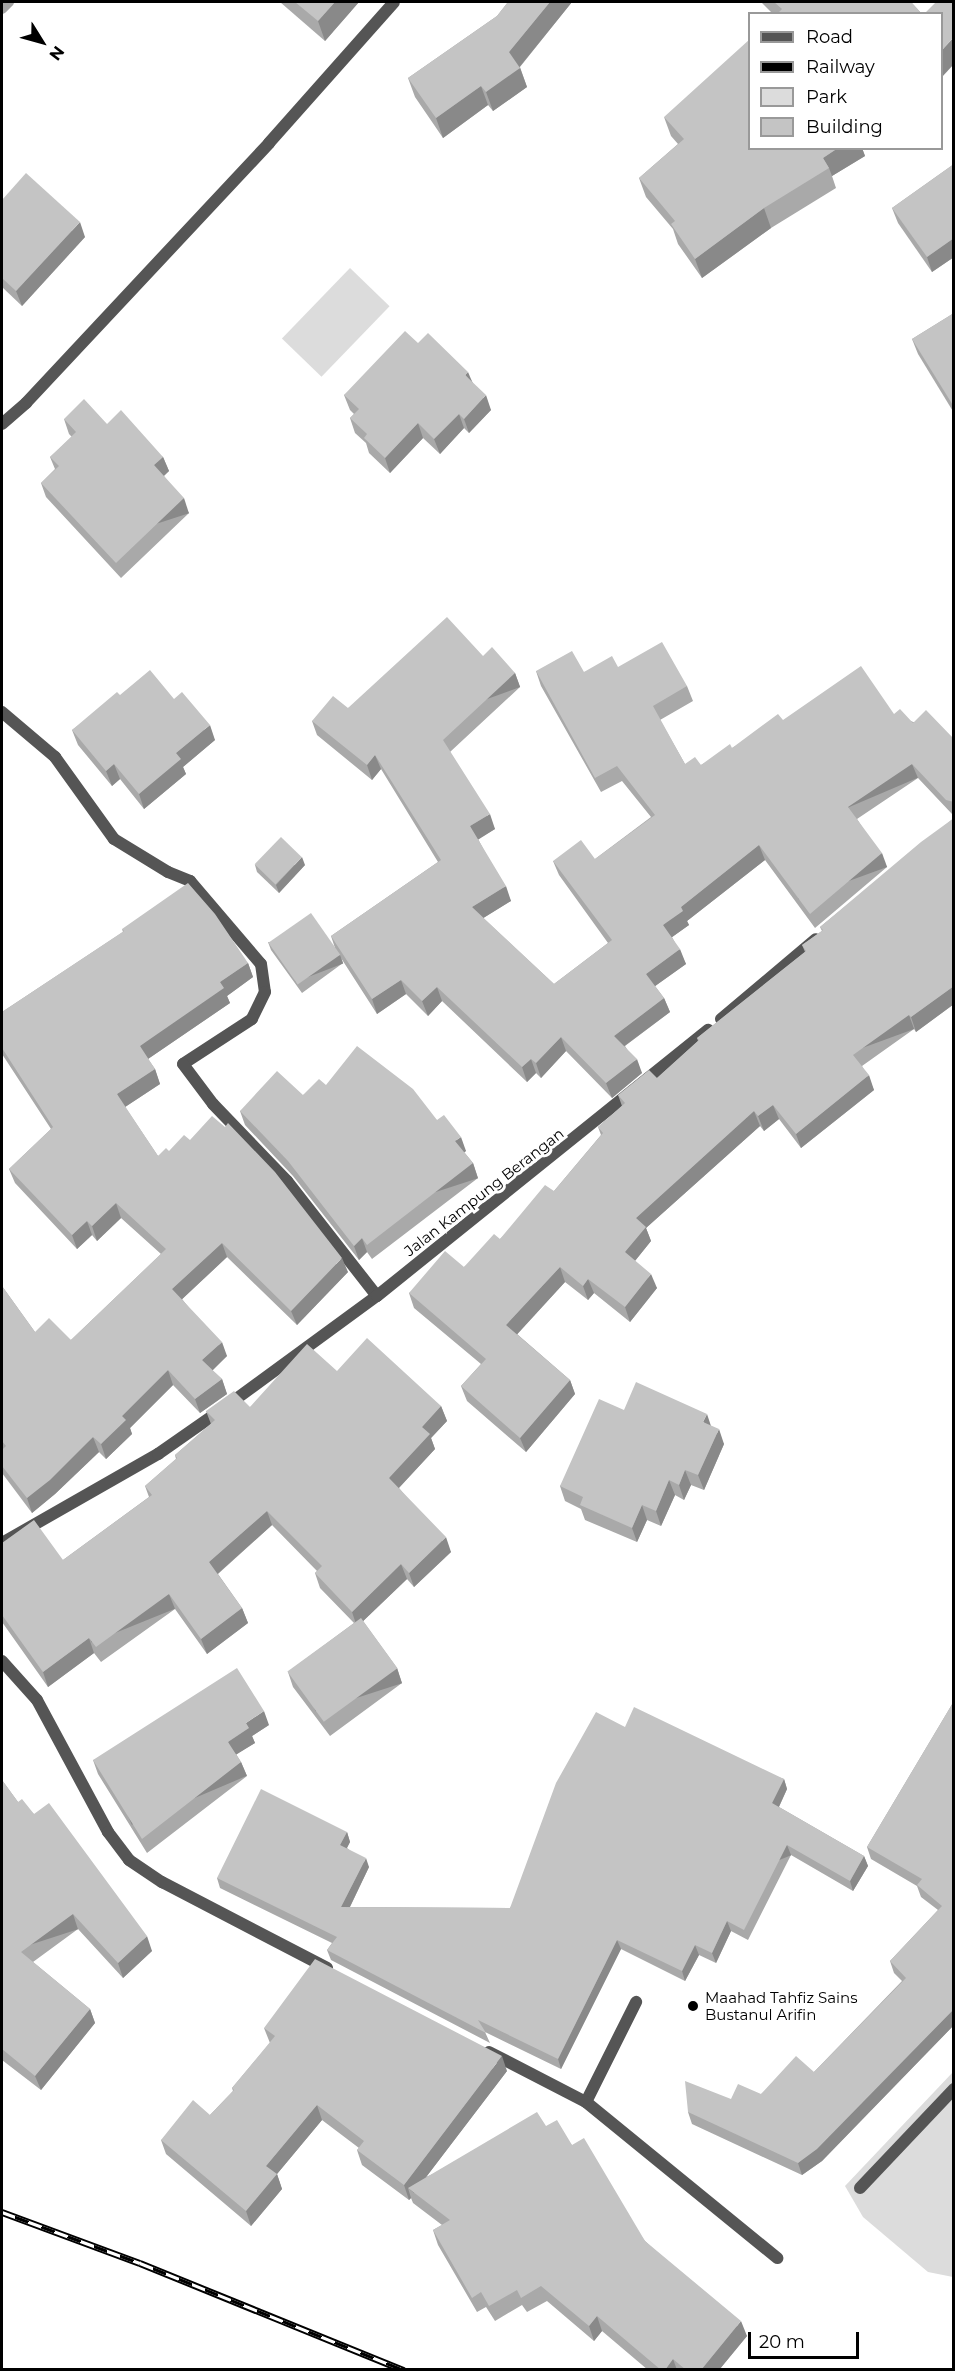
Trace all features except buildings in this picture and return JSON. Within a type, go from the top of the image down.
[{"type":"street","points":[[2,424],[26,403],[269,143],[394,2]]},
{"type":"street","points":[[2,712],[55,757],[114,840],[168,872],[190,881],[261,964],[265,992],[252,1019],[183,1064],[213,1104],[286,1181],[377,1296]]},
{"type":"street","name":"Jalan Kampung Berangan","points":[[2,1543],[158,1454],[377,1296],[625,1098],[827,930]]},
{"type":"street","points":[[2,1661],[37,1700],[108,1832],[129,1860],[162,1882],[342,1976]]},
{"type":"street","points":[[586,2102],[636,2002]]},
{"type":"street","points":[[480,2047],[586,2102],[777,2258]]},
{"type":"street","points":[[860,2188],[954,2089]]},
{"type":"green space","points":[[350,268],[390,306],[321,377],[282,338]]},
{"type":"green space","points":[[953,2072],[953,2277],[928,2272],[863,2217],[845,2186]]},
{"type":"waterway","points":[[2,9],[9,2]]},
{"type":"railway","points":[[2,2212],[140,2263],[404,2370]]},
{"type":"place","name":"Maahad Tahfiz Sains Bustanul Arifin","points":[[693,2006]]}]
